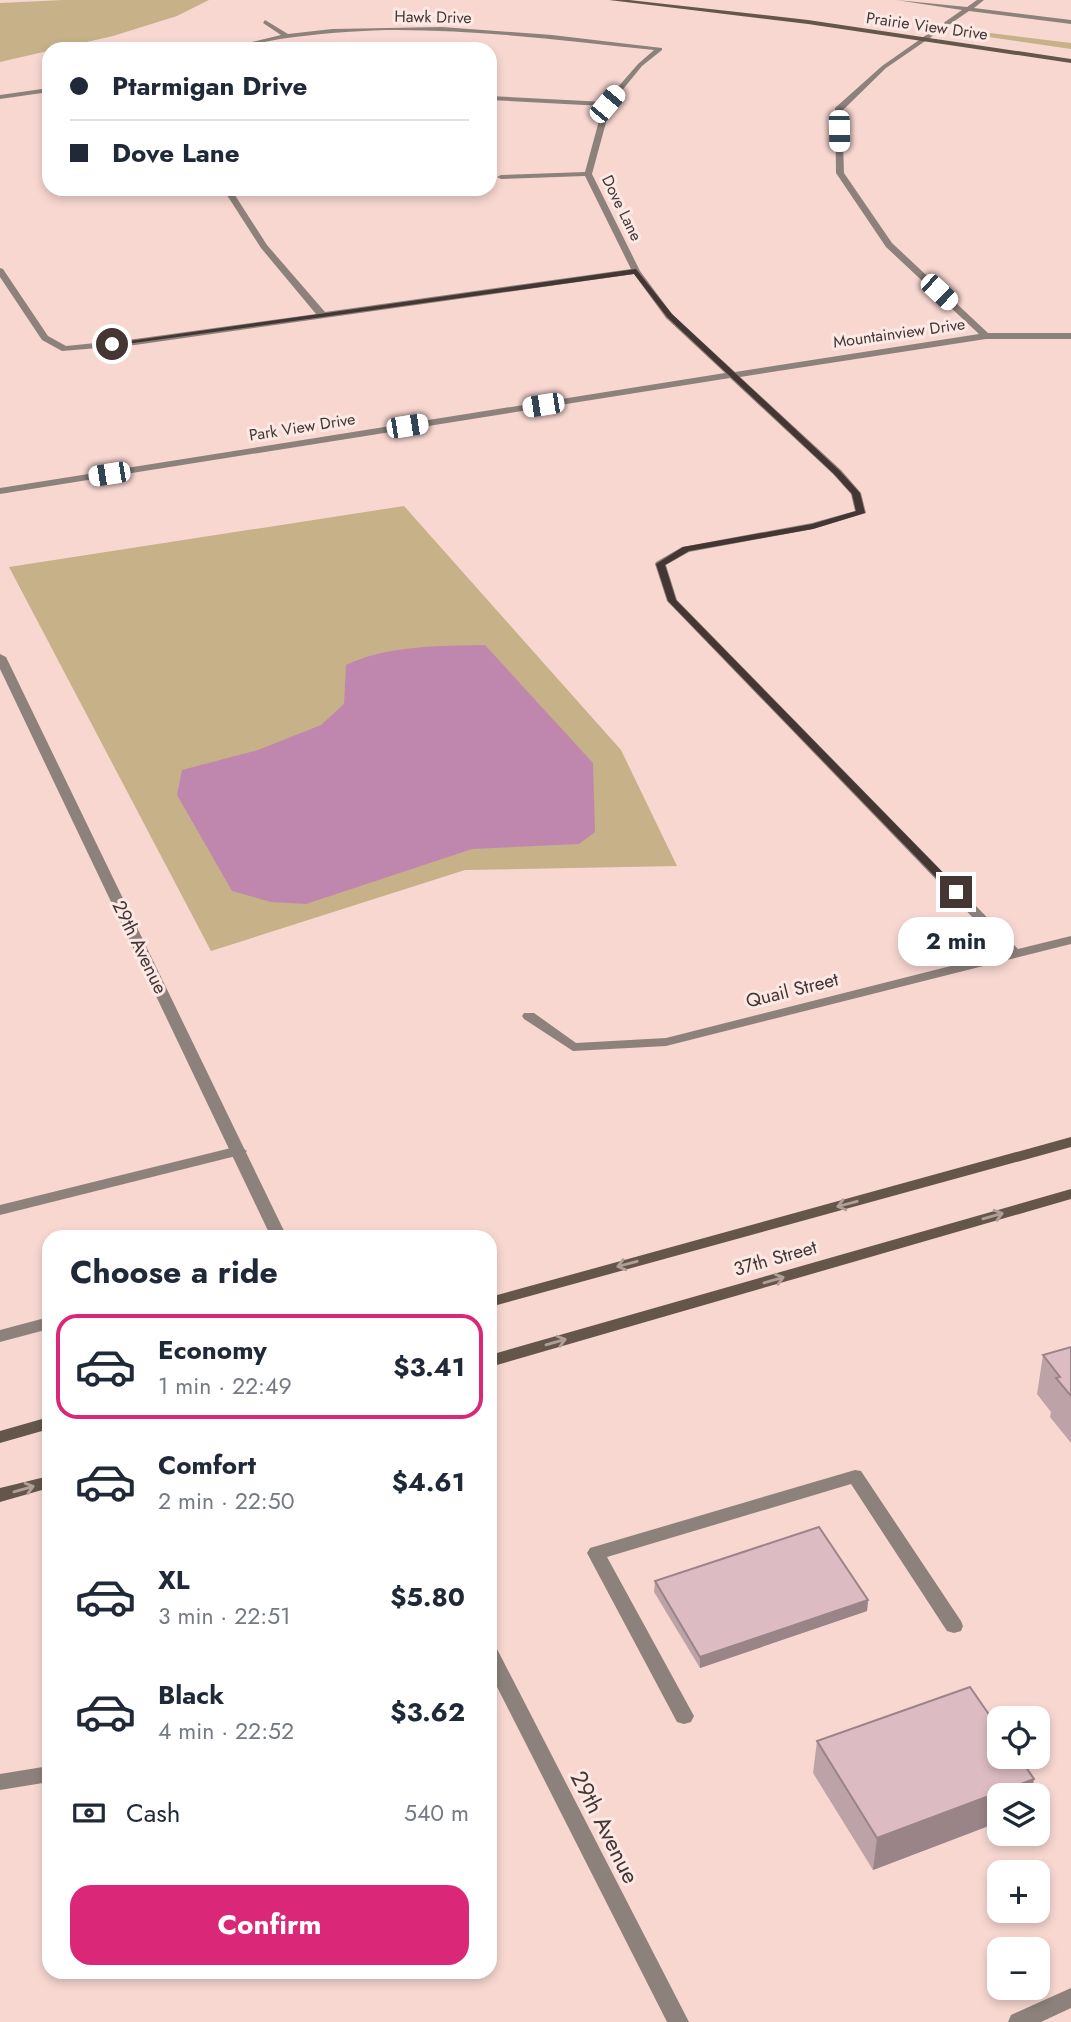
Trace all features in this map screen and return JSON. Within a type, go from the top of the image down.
[{"type":"main road","name":"Prairie View Drive","points":[[612,0],[808,22],[1071,61]]},
{"type":"main road","name":"37th Street","points":[[497,1300],[1071,1142]]},
{"type":"main road","name":"37th Street","points":[[497,1359],[1071,1194]]},
{"type":"main road","points":[[0,1437],[42,1425]]},
{"type":"main road","points":[[0,1495],[42,1484]]},
{"type":"street","points":[[899,0],[1071,22]]},
{"type":"street","points":[[981,0],[884,66],[838,110],[840,173],[889,245],[986,336]]},
{"type":"street","points":[[265,22],[288,37]]},
{"type":"street","name":"Hawk Drive","points":[[262,42],[338,32],[423,29],[506,33],[619,44]]},
{"type":"street","name":"Dove Lane","points":[[619,44],[660,48],[640,65],[607,104],[589,174],[636,271],[669,316],[710,357],[733,374],[837,472],[856,493],[861,513],[813,526],[687,549],[660,564],[672,601],[1015,954]]},
{"type":"street","points":[[0,97],[42,91]]},
{"type":"street","points":[[497,98],[607,104]]},
{"type":"street","name":"Dove Lane","points":[[502,177],[589,174]]},
{"type":"street","points":[[232,196],[264,246],[322,314]]},
{"type":"street","points":[[0,271],[45,338],[65,349],[135,342],[636,271]]},
{"type":"street","name":"Mountainview Drive","points":[[733,374],[986,336],[1071,336]]},
{"type":"street","name":"Park View Drive","points":[[0,491],[733,374]]},
{"type":"street","name":"29th Avenue","points":[[0,657],[276,1230]]},
{"type":"street","name":"Quail Street","points":[[529,1016],[573,1047],[666,1042],[1071,940]]},
{"type":"street","points":[[0,1210],[239,1151]]},
{"type":"street","points":[[0,1336],[42,1325]]},
{"type":"street","points":[[684,1716],[596,1553],[855,1476],[954,1626]]},
{"type":"street","name":"29th Avenue","points":[[497,1668],[678,2022]]},
{"type":"street","points":[[0,1782],[42,1775]]},
{"type":"street","points":[[1019,2022],[1071,1998]]},
{"type":"shaded area","points":[[209,0],[177,16],[113,36],[87,42],[42,42],[42,52],[0,62],[0,3]]},
{"type":"shaded area","points":[[958,29],[1071,43],[1071,49],[954,32]]},
{"type":"shaded area","points":[[404,506],[621,750],[677,866],[465,870],[211,951],[9,567]]},
{"type":"shaded area","points":[[485,645],[593,763],[595,832],[579,844],[472,849],[306,904],[271,902],[232,891],[177,795],[182,770],[258,750],[321,725],[344,704],[346,665],[362,658],[396,650],[432,646]]},
{"type":"building","points":[[1071,1347],[1071,1396],[1056,1378],[1060,1377],[1043,1355]]},
{"type":"building","points":[[819,1527],[868,1600],[700,1657],[655,1581]]},
{"type":"building","points":[[970,1687],[987,1712],[987,1769],[1027,1769],[1034,1779],[1023,1783],[987,1783],[987,1797],[877,1838],[817,1741]]},
{"type":"route","points":[[112,344],[636,271],[669,316],[710,357],[733,374],[837,472],[856,493],[861,513],[813,526],[687,549],[660,564],[672,601],[956,892]]}]
